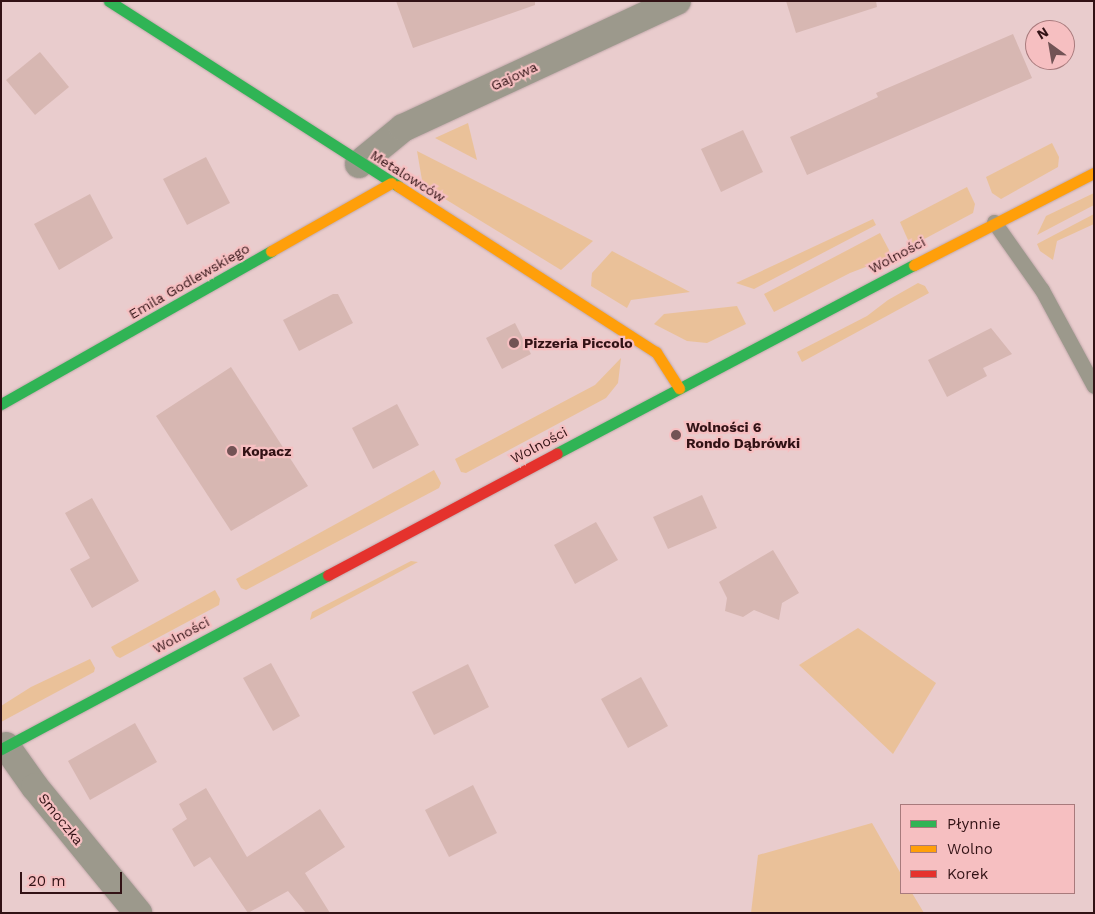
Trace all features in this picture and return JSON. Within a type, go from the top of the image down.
[{"type":"main road","name":"Metalowców","points":[[109,1],[360,164],[656,352],[679,388]]},
{"type":"main road","name":"Wolności","points":[[4,747],[994,222],[1094,173]]},
{"type":"main road","name":"Emila Godlewskiego","points":[[1,404],[391,183]]},
{"type":"street","name":"Gajowa","points":[[360,164],[403,128],[677,1]]},
{"type":"street","name":"Smoczka","points":[[4,747],[138,913]]},
{"type":"lane","points":[[994,222],[1042,290],[1094,386]]},
{"type":"shaded area","points":[[468,123],[477,160],[435,138]]},
{"type":"shaded area","points":[[1052,143],[1059,157],[1058,167],[1001,199],[992,193],[986,177]]},
{"type":"shaded area","points":[[417,151],[593,241],[561,270],[432,191],[422,180]]},
{"type":"shaded area","points":[[967,187],[975,204],[973,213],[915,244],[908,240],[900,222]]},
{"type":"shaded area","points":[[1094,193],[1094,205],[1037,235],[1046,216]]},
{"type":"shaded area","points":[[1094,214],[1094,224],[1057,241],[1053,260],[1040,251],[1037,244]]},
{"type":"shaded area","points":[[873,219],[876,225],[754,289],[736,283]]},
{"type":"shaded area","points":[[880,233],[889,250],[889,258],[850,273],[774,312],[764,294]]},
{"type":"shaded area","points":[[612,251],[690,292],[631,300],[627,308],[591,286],[592,273]]},
{"type":"shaded area","points":[[918,283],[925,286],[929,293],[802,362],[797,352],[867,316],[888,300]]},
{"type":"shaded area","points":[[737,306],[746,324],[707,343],[687,341],[654,324],[664,314]]},
{"type":"shaded area","points":[[621,358],[618,383],[606,398],[466,473],[461,472],[455,459],[595,385]]},
{"type":"shaded area","points":[[434,470],[441,483],[439,488],[246,590],[241,588],[236,579]]},
{"type":"shaded area","points":[[411,561],[418,562],[310,620],[312,612]]},
{"type":"shaded area","points":[[215,590],[220,599],[219,605],[120,658],[116,656],[111,647]]},
{"type":"shaded area","points":[[858,628],[936,683],[893,754],[799,665]]},
{"type":"shaded area","points":[[90,659],[95,668],[94,672],[1,722],[1,706],[31,687]]},
{"type":"shaded area","points":[[872,823],[900,872],[900,894],[913,894],[924,913],[751,913],[758,855]]},
{"type":"building","points":[[396,1],[535,1],[535,5],[413,48]]},
{"type":"building","points":[[786,1],[876,1],[877,7],[796,33]]},
{"type":"building","points":[[1013,34],[1025,62],[1025,70],[1029,70],[1032,78],[807,175],[790,137],[878,97],[876,93]]},
{"type":"building","points":[[40,52],[69,87],[35,115],[6,80]]},
{"type":"building","points":[[743,130],[763,172],[721,192],[701,149]]},
{"type":"building","points":[[206,157],[230,203],[187,225],[163,179]]},
{"type":"building","points":[[90,194],[113,238],[59,270],[34,224]]},
{"type":"building","points":[[333,294],[338,294],[353,323],[299,351],[283,320]]},
{"type":"building","name":"Pizzeria Piccolo","points":[[515,323],[531,354],[502,369],[486,338]]},
{"type":"building","points":[[991,328],[1012,354],[983,368],[987,376],[947,397],[928,360]]},
{"type":"building","name":"Kopacz","points":[[231,367],[308,486],[231,531],[156,416]]},
{"type":"building","points":[[397,404],[419,445],[373,469],[352,428]]},
{"type":"building","points":[[702,495],[717,528],[668,549],[653,517]]},
{"type":"building","points":[[92,498],[139,581],[92,608],[70,569],[90,558],[65,513]]},
{"type":"building","points":[[596,522],[618,560],[575,584],[554,545]]},
{"type":"building","points":[[773,550],[799,593],[782,603],[779,620],[754,610],[743,617],[725,611],[727,598],[719,582]]},
{"type":"building","points":[[271,663],[300,716],[273,731],[243,678]]},
{"type":"building","points":[[468,664],[489,707],[434,735],[412,692]]},
{"type":"building","points":[[641,677],[668,726],[628,748],[601,699]]},
{"type":"building","points":[[135,723],[157,762],[90,800],[68,761]]},
{"type":"building","points":[[473,785],[497,833],[449,857],[425,810]]},
{"type":"building","points":[[206,788],[247,857],[320,809],[345,847],[305,873],[330,913],[306,913],[288,891],[248,913],[210,857],[194,867],[172,829],[187,819],[179,804]]},
{"type":"traffic: fast","points":[[109,1],[398,186]]},
{"type":"traffic: fast","points":[[1,404],[271,251]]},
{"type":"traffic: fast","points":[[557,453],[914,265]]},
{"type":"traffic: fast","points":[[1,749],[328,575]]},
{"type":"traffic: slow","points":[[914,265],[1094,173]]},
{"type":"traffic: slow","points":[[271,251],[391,183]]},
{"type":"traffic: slow","points":[[398,186],[656,352],[679,388]]},
{"type":"traffic: jam","points":[[328,575],[557,453]]},
{"type":"place","name":"Pizzeria Piccolo","points":[[514,343]]},
{"type":"place","name":"Wolności 6 Rondo Dąbrówki","points":[[676,435]]},
{"type":"place","name":"Kopacz","points":[[232,451]]}]
